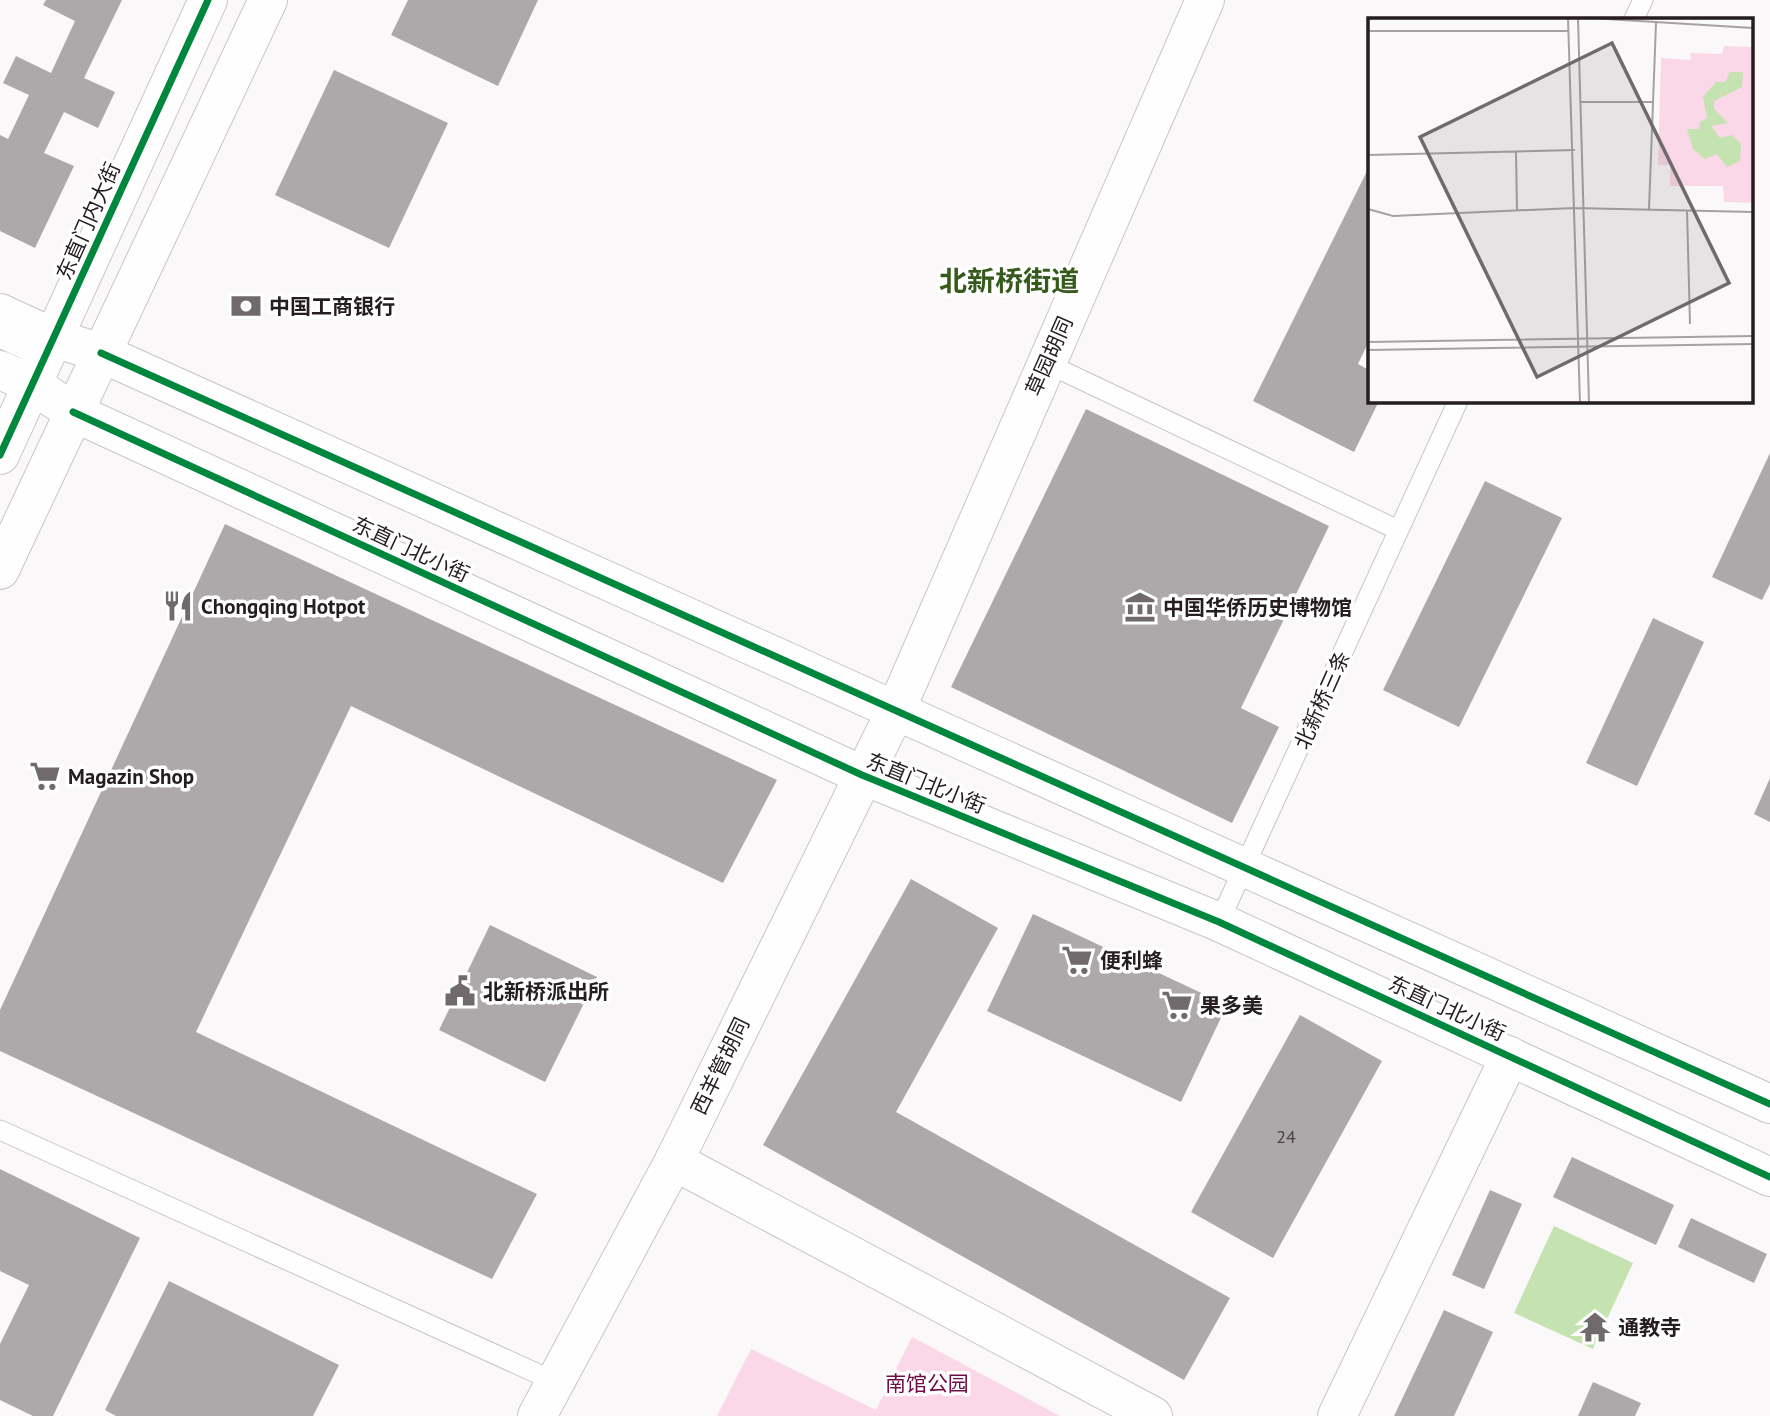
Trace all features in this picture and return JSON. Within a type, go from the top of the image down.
[{"type":"main road","name":"东直门内大街","points":[[0,455],[33,363],[208,0]]},
{"type":"main road","points":[[0,570],[268,0]]},
{"type":"main road","name":"草园胡同","points":[[895,712],[1205,0]]},
{"type":"main road","points":[[0,313],[33,363],[101,353],[1770,1104]]},
{"type":"main road","name":"东直门北小街","points":[[33,363],[74,412],[862,775],[1219,922],[1770,1177]]},
{"type":"main road","name":"西羊管胡同","points":[[537,1416],[674,1160],[895,712]]},
{"type":"main road","points":[[1337,1416],[1510,1056]]},
{"type":"main road","points":[[674,1160],[1153,1416]]},
{"type":"lane","points":[[1634,18],[1643,0]]},
{"type":"lane","points":[[0,338],[33,363]]},
{"type":"lane","points":[[1046,363],[1398,530]]},
{"type":"lane","name":"北新桥三条","points":[[1219,922],[1458,402]]},
{"type":"lane","points":[[0,1130],[556,1381]]},
{"type":"green space","name":"南馆公园","points":[[912,1337],[1060,1416],[717,1416],[751,1349],[876,1410]]},
{"type":"shaded area","points":[[1554,1226],[1633,1263],[1593,1349],[1514,1313]]},
{"type":"building","points":[[46,0],[122,0],[84,78],[115,92],[98,128],[64,112],[44,153],[74,166],[35,248],[0,231],[0,135],[8,139],[29,95],[3,83],[16,56],[51,73],[75,21],[43,5]]},
{"type":"building","points":[[408,0],[538,0],[498,86],[391,35]]},
{"type":"building","points":[[334,70],[448,123],[389,248],[275,195]]},
{"type":"building","points":[[1368,169],[1368,343],[1358,364],[1368,369],[1368,402],[1379,402],[1354,452],[1253,401]]},
{"type":"building","name":"中国华侨历史博物馆","points":[[1086,409],[1329,526],[1241,708],[1279,727],[1232,823],[951,687]]},
{"type":"building","points":[[1770,453],[1770,584],[1762,600],[1712,577]]},
{"type":"building","points":[[1485,481],[1562,518],[1459,727],[1383,690]]},
{"type":"building","points":[[225,524],[777,780],[723,883],[351,706],[196,1032],[537,1194],[492,1279],[0,1051],[0,1010]]},
{"type":"building","points":[[1653,618],[1704,642],[1637,786],[1586,763]]},
{"type":"building","points":[[1770,778],[1770,822],[1754,814]]},
{"type":"building","points":[[911,879],[998,928],[896,1112],[1230,1298],[1184,1380],[763,1145]]},
{"type":"building","points":[[1033,914],[1227,1005],[1181,1102],[987,1011]]},
{"type":"building","points":[[490,925],[597,977],[545,1082],[439,1030]]},
{"type":"building","points":[[1300,1015],[1382,1061],[1273,1258],[1191,1212]]},
{"type":"building","points":[[1572,1157],[1674,1205],[1656,1245],[1553,1197]]},
{"type":"building","points":[[0,1169],[140,1238],[53,1416],[33,1416],[0,1400],[0,1344],[29,1285],[0,1271]]},
{"type":"building","points":[[1490,1190],[1522,1204],[1484,1289],[1452,1275]]},
{"type":"building","points":[[1691,1218],[1767,1254],[1754,1283],[1678,1247]]},
{"type":"building","points":[[169,1281],[339,1365],[313,1416],[116,1416],[105,1410]]},
{"type":"building","points":[[1444,1310],[1493,1332],[1454,1416],[1394,1416]]},
{"type":"building","points":[[1593,1382],[1641,1403],[1635,1416],[1578,1416]]},
{"type":"cycle path","points":[[0,455],[208,0]]},
{"type":"cycle path","points":[[101,353],[1770,1104]]},
{"type":"cycle path","points":[[73,412],[862,775],[1219,922],[1770,1177]]},
{"type":"place","name":"中国工商银行","points":[[246,306]]},
{"type":"place","name":"Chongqing Hotpot","points":[[178,606]]},
{"type":"place","name":"中国华侨历史博物馆","points":[[1140,607]]},
{"type":"place","name":"Magazin Shop","points":[[45,776]]},
{"type":"place","name":"便利蜂","points":[[1077,960]]},
{"type":"place","name":"北新桥派出所","points":[[460,991]]},
{"type":"place","name":"果多美","points":[[1177,1005]]},
{"type":"place","name":"通教寺","points":[[1595,1327]]},
{"type":"district","name":"北新桥街道","points":[[1009,280]]}]
